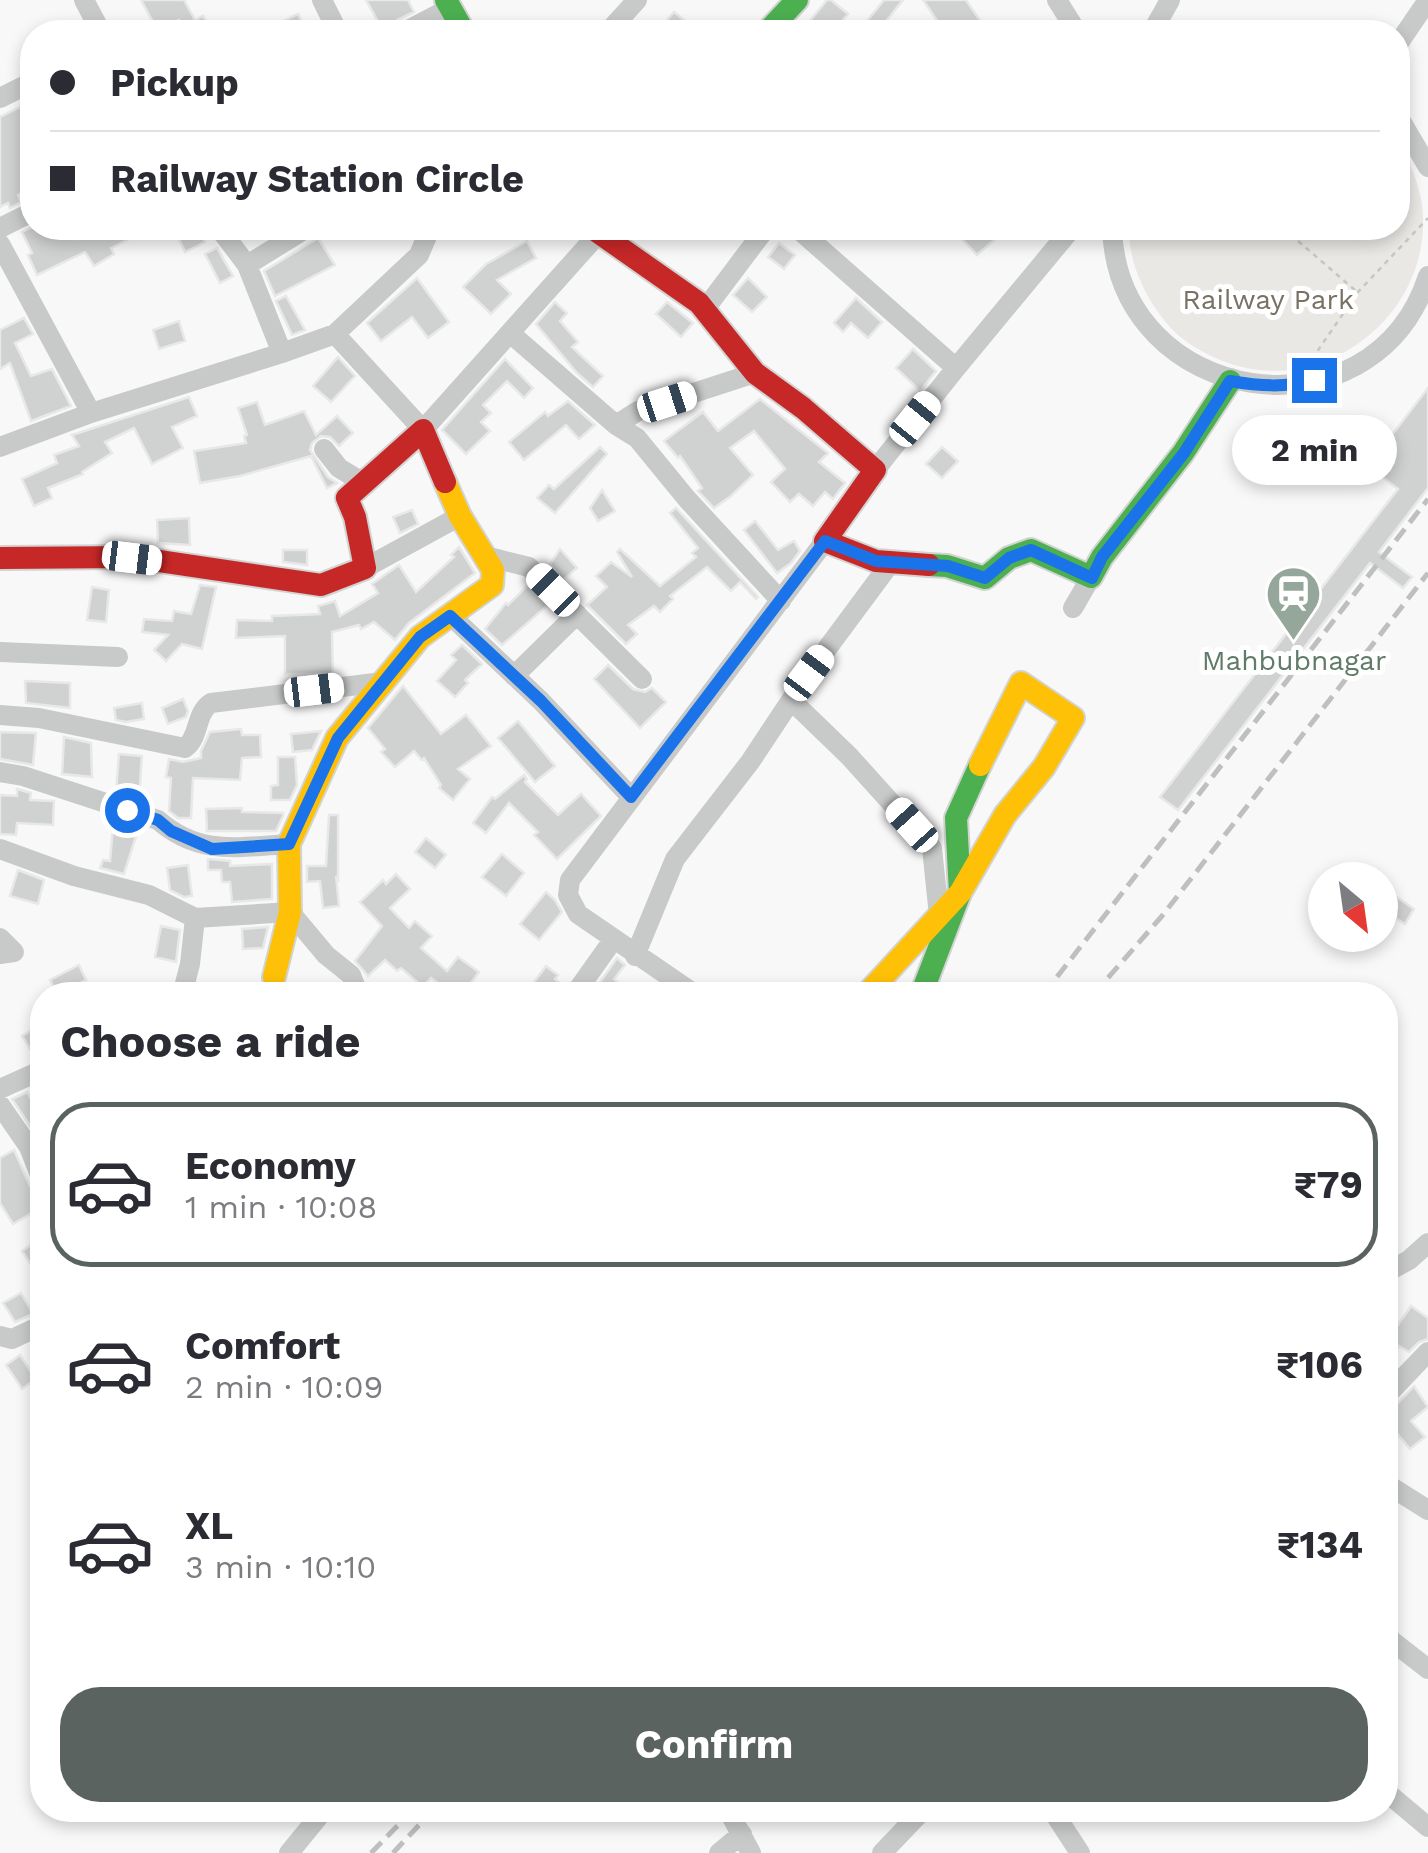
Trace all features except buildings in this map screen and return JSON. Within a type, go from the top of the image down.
[{"type":"street","points":[[619,20],[637,0]]},
{"type":"street","points":[[778,20],[797,0]]},
{"type":"street","points":[[1410,26],[1428,0]]},
{"type":"street","points":[[423,20],[448,4]]},
{"type":"street","points":[[1410,136],[1428,166]]},
{"type":"street","points":[[228,240],[246,266],[282,353]]},
{"type":"street","points":[[246,266],[288,240]]},
{"type":"street","points":[[0,447],[91,413],[335,334],[419,255],[426,240]]},
{"type":"street","points":[[364,568],[355,516],[347,498],[423,430],[589,240]]},
{"type":"street","points":[[613,240],[705,309],[754,373],[803,408],[875,470]]},
{"type":"street","points":[[705,309],[757,240]]},
{"type":"street","points":[[811,240],[956,368]]},
{"type":"street","points":[[676,982],[578,914],[568,895],[570,880],[875,470],[1062,240]]},
{"type":"street","points":[[1114,240],[1121,281],[1146,325],[1184,360],[1230,381],[1262,386],[1294,386],[1334,375],[1371,355],[1401,327],[1423,292],[1428,276]]},
{"type":"street","points":[[0,244],[91,413]]},
{"type":"street","points":[[510,333],[616,425],[637,438],[781,601]]},
{"type":"street","points":[[274,977],[290,912],[289,844],[338,738],[420,637],[492,585],[493,570],[460,516],[423,430],[335,334]]},
{"type":"street","points":[[616,425],[638,411],[754,373]]},
{"type":"street","points":[[1073,608],[1102,557],[1184,453],[1230,381]]},
{"type":"street","points":[[324,449],[339,468],[364,482]]},
{"type":"street","points":[[0,558],[132,558],[320,585],[364,568],[460,516]]},
{"type":"street","points":[[825,541],[876,561],[948,566],[985,578],[1009,558],[1031,550],[1092,578]]},
{"type":"street","points":[[485,556],[529,566],[642,679]]},
{"type":"street","points":[[635,956],[675,859],[750,762],[892,562]]},
{"type":"street","points":[[514,676],[577,614]]},
{"type":"street","points":[[450,616],[631,797]]},
{"type":"street","points":[[0,652],[118,657]]},
{"type":"street","points":[[0,715],[39,718],[185,748],[192,742],[205,707],[211,703],[383,682]]},
{"type":"street","points":[[878,982],[960,893],[956,818],[1021,683],[1073,718],[1044,767],[1005,815],[960,893],[926,982]]},
{"type":"street","points":[[791,700],[850,756],[932,848],[940,916]]},
{"type":"street","points":[[0,772],[158,820],[171,831],[212,849],[289,844]]},
{"type":"street","points":[[0,850],[74,876],[149,895],[195,918],[290,912]]},
{"type":"street","points":[[290,912],[354,982]]},
{"type":"street","points":[[185,982],[195,918]]},
{"type":"street","points":[[0,938],[14,952],[0,954]]},
{"type":"street","points":[[583,982],[613,940]]},
{"type":"street","points":[[0,1089],[30,1075]]},
{"type":"street","points":[[0,1105],[30,1152]]},
{"type":"street","points":[[1398,1266],[1428,1243]]},
{"type":"street","points":[[0,1336],[12,1339],[30,1331]]},
{"type":"street","points":[[1398,1383],[1428,1352]]},
{"type":"street","points":[[1398,1491],[1428,1510]]},
{"type":"street","points":[[1398,1645],[1428,1669]]},
{"type":"street","points":[[1398,1802],[1428,1827]]},
{"type":"street","points":[[289,1853],[314,1822]]},
{"type":"street","points":[[882,1853],[912,1822]]},
{"type":"street","points":[[1058,1822],[1080,1853]]},
{"type":"street","points":[[720,1853],[746,1844]]},
{"type":"path","points":[[1410,237],[1428,218]]},
{"type":"path","points":[[1298,240],[1358,292]]},
{"type":"path","points":[[1294,386],[1358,292],[1407,240]]},
{"type":"green space","name":"Railway Park","points":[[1410,165],[1422,204],[1417,262],[1404,294],[1383,322],[1357,345],[1326,361],[1293,369],[1258,370],[1223,361],[1187,342],[1164,321],[1146,292],[1130,240],[1410,240]]},
{"type":"railway","points":[[1053,982],[1428,499]]},
{"type":"railway","points":[[1104,982],[1162,916],[1428,573]]},
{"type":"railway","points":[[371,1853],[401,1822]]},
{"type":"railway","points":[[393,1853],[422,1822]]},
{"type":"traffic: fast","points":[[446,0],[457,20]]},
{"type":"traffic: fast","points":[[778,20],[797,0]]},
{"type":"traffic: fast","points":[[929,565],[947,566],[985,578],[1009,558],[1031,550],[1091,577],[1102,557],[1183,453],[1230,381]]},
{"type":"traffic: fast","points":[[926,982],[960,893],[956,818],[980,765]]},
{"type":"traffic: slow","points":[[274,977],[290,912],[289,844],[337,738],[420,637],[492,585],[493,570],[460,516],[445,482]]},
{"type":"traffic: slow","points":[[878,982],[960,893],[1005,815],[1044,767],[1073,718],[1021,683],[980,765]]},
{"type":"traffic: jam","points":[[609,240],[699,303],[755,373],[875,470],[825,541],[876,561],[929,565]]},
{"type":"traffic: jam","points":[[0,558],[132,557],[321,585],[365,568],[355,517],[347,498],[423,430],[445,482]]},
{"type":"place","name":"Mahbubnagar","points":[[1294,643]]},
{"type":"route","points":[[127,810],[158,820],[171,831],[212,849],[289,844],[338,738],[420,637],[450,616],[541,701],[631,797],[825,541],[876,561],[948,566],[985,578],[1009,558],[1031,550],[1092,578],[1102,557],[1184,453],[1230,381],[1294,386],[1314,380]]}]
